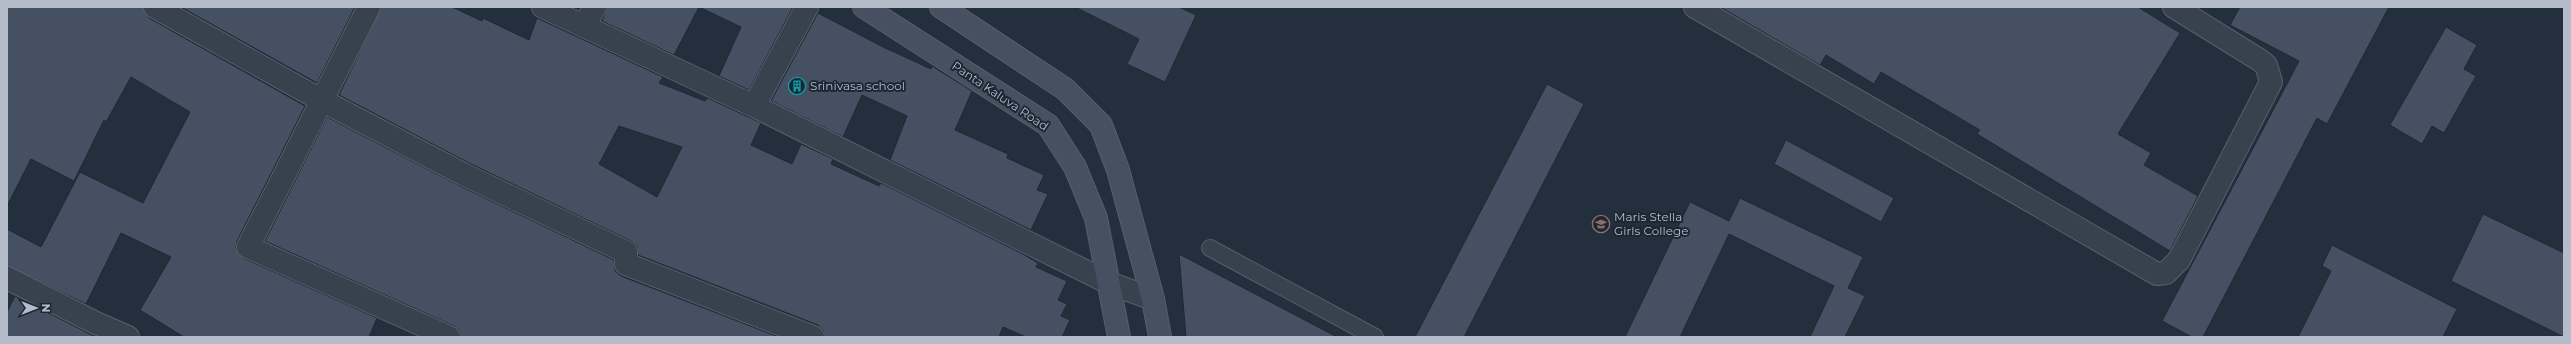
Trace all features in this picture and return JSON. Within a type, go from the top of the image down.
[{"type":"street","points":[[155,7],[321,100],[463,174],[626,252],[626,264],[813,337]]},
{"type":"street","points":[[369,7],[248,247],[449,337]]},
{"type":"street","points":[[544,7],[754,106],[1109,283],[1153,300]]},
{"type":"street","points":[[584,26],[595,7]]},
{"type":"street","points":[[754,106],[807,7]]},
{"type":"street","name":"Panta Kaluva Road","points":[[864,7],[1048,125],[1075,167],[1096,218],[1119,337]]},
{"type":"street","points":[[942,7],[1065,89],[1101,125],[1118,170],[1153,300],[1160,337]]},
{"type":"street","points":[[1695,7],[2157,274],[2166,273],[2179,260],[2270,82],[2266,65],[2174,7]]},
{"type":"street","points":[[7,278],[96,323],[128,337]]},
{"type":"lane","points":[[1210,248],[1375,337]]},
{"type":"building","points":[[7,7],[143,7],[149,18],[305,106],[237,241],[236,248],[243,258],[377,318],[369,337],[184,337],[140,310],[171,257],[121,233],[86,304],[7,266],[7,229],[41,247],[80,172],[143,203],[190,112],[131,77],[106,122],[104,120],[74,181],[31,159],[7,206]]},
{"type":"building","points":[[181,7],[355,7],[317,83]]},
{"type":"building","points":[[381,7],[452,7],[482,21],[483,18],[529,40],[537,18],[663,77],[659,83],[705,101],[708,98],[761,123],[751,145],[792,164],[801,144],[833,159],[831,164],[879,186],[881,183],[1021,253],[1038,263],[1036,267],[1067,281],[1058,300],[1067,304],[1061,316],[1070,320],[1062,337],[1026,337],[1003,327],[999,337],[825,337],[823,330],[818,325],[638,255],[637,246],[631,241],[469,163],[339,95]],"holes":[[[619,126],[682,147],[657,197],[599,164]]]},
{"type":"building","points":[[607,7],[699,7],[674,55],[602,21]]},
{"type":"building","points":[[699,7],[793,7],[749,90],[719,76],[741,27]]},
{"type":"building","points":[[1075,7],[1179,7],[1196,15],[1165,82],[1127,64],[1139,39]]},
{"type":"building","points":[[1720,7],[2138,7],[2180,33],[2118,134],[2151,153],[2144,165],[2198,196],[2170,251],[1977,134],[1980,130],[1881,72],[1874,84],[1826,55],[1820,65]]},
{"type":"building","points":[[2240,7],[2389,7],[2327,124],[2317,118],[2203,337],[2192,337],[2162,321],[2299,61],[2230,25]]},
{"type":"building","points":[[818,13],[883,47],[931,69],[932,66],[972,91],[955,130],[1008,154],[1007,158],[1044,175],[1037,190],[1048,194],[1031,230],[890,160],[907,116],[862,95],[843,137],[771,101]]},
{"type":"building","points":[[2446,27],[2477,45],[2464,69],[2476,76],[2444,133],[2432,126],[2422,144],[2390,125]]},
{"type":"building","points":[[1547,84],[1584,104],[1464,337],[1415,337]]},
{"type":"building","points":[[327,117],[458,185],[614,260],[615,271],[621,276],[779,337],[461,337],[459,330],[454,326],[265,241]]},
{"type":"building","points":[[1786,140],[1894,198],[1881,222],[1774,164]]},
{"type":"building","points":[[1740,198],[1863,257],[1848,288],[1865,296],[1845,337],[1810,337],[1834,286],[1729,234],[1680,337],[1625,337],[1690,202],[1729,221]]},
{"type":"building","points":[[2483,214],[2564,253],[2564,337],[2451,281]]},
{"type":"building","points":[[2332,245],[2457,309],[2443,337],[2298,337],[2331,271],[2322,266]]},
{"type":"building","points":[[1179,254],[1337,337],[1186,337]]},
{"type":"building","points":[[15,296],[97,337],[7,337],[7,312]]},
{"type":"place","name":"Srinivasa school","points":[[797,86]]},
{"type":"place","name":"Maris Stella Girls College","points":[[1601,224]]}]
